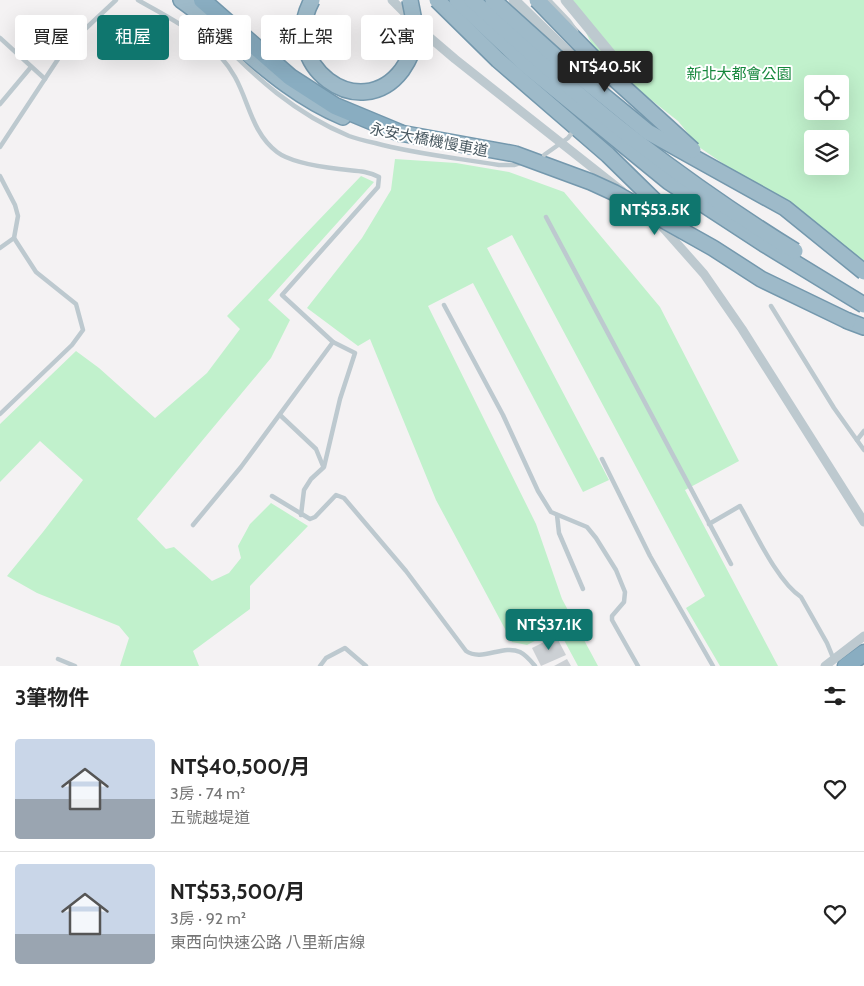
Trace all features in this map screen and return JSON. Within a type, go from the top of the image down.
[{"type":"highway","points":[[202,0],[290,77],[335,106],[400,133]]},
{"type":"highway","points":[[312,0],[304,25],[305,44],[309,59],[320,74],[334,85],[346,90],[363,92],[379,88],[395,78],[413,50],[415,24],[410,0]]},
{"type":"highway","points":[[437,0],[498,60],[608,155],[658,204],[713,248]]},
{"type":"highway","points":[[457,0],[528,66],[669,182],[764,244],[864,305]]},
{"type":"highway","points":[[472,0],[634,140],[750,223],[864,294]]},
{"type":"highway","points":[[493,0],[599,94],[648,132],[785,208]]},
{"type":"highway","points":[[537,0],[607,72],[693,149],[785,208],[864,272]]},
{"type":"highway","points":[[179,2],[200,14],[299,96],[332,113],[362,126],[515,154],[537,161],[616,193],[713,248],[761,279],[864,327]]},
{"type":"highway","points":[[840,663],[864,653]]},
{"type":"street","points":[[392,0],[428,36],[606,178],[661,225],[704,274],[742,329],[864,522]]},
{"type":"street","points":[[514,0],[589,73],[601,81],[608,80],[615,72],[616,64],[613,56],[566,0]]},
{"type":"street","points":[[825,666],[840,663],[864,636]]},
{"type":"lane","points":[[0,147],[66,48],[116,0]]},
{"type":"lane","points":[[138,0],[203,39],[218,52],[235,77],[258,132],[278,153],[292,159],[338,169],[370,172],[379,177],[378,187],[282,295],[333,342],[355,353],[340,399],[324,467],[310,479],[304,490],[301,515]]},
{"type":"lane","points":[[549,0],[570,21],[584,41],[591,79],[588,87]]},
{"type":"lane","name":"永安大橋機慢車道","points":[[179,2],[192,12],[254,76],[278,96],[350,137],[397,149],[499,165],[514,165],[544,154],[568,138],[577,122]]},
{"type":"lane","points":[[0,38],[45,79]]},
{"type":"lane","points":[[0,104],[31,66]]},
{"type":"lane","points":[[580,113],[586,96]]},
{"type":"lane","points":[[0,176],[15,205],[18,216],[14,238],[36,272],[76,304],[83,330],[72,345],[0,414]]},
{"type":"lane","points":[[546,217],[731,564]]},
{"type":"lane","points":[[0,248],[14,238]]},
{"type":"lane","points":[[444,305],[503,415],[538,491],[551,512],[587,527],[616,570],[626,592],[624,602],[614,612],[612,620],[638,666]]},
{"type":"lane","points":[[771,306],[834,408],[864,450]]},
{"type":"lane","points":[[193,525],[241,467],[333,342]]},
{"type":"lane","points":[[280,415],[316,449],[324,467]]},
{"type":"lane","points":[[857,440],[864,431]]},
{"type":"lane","points":[[602,459],[650,556],[713,666]]},
{"type":"lane","points":[[272,496],[310,519],[315,517],[336,494],[344,498],[406,571],[466,651],[475,655],[510,650],[520,652],[534,666]]},
{"type":"lane","points":[[709,524],[740,506],[775,567],[796,594],[801,597],[840,663]]},
{"type":"lane","points":[[557,514],[559,533],[583,589]]},
{"type":"lane","points":[[320,666],[326,658],[345,648],[362,665]]},
{"type":"lane","points":[[58,659],[75,666]]},
{"type":"green space","name":"新北大都會公園","points":[[570,0],[864,0],[864,264],[814,226],[699,147],[678,121],[599,59]]},
{"type":"green space","points":[[395,159],[456,163],[509,172],[564,192],[660,307],[739,461],[685,490],[778,666],[720,666],[686,608],[705,596],[512,235],[487,248],[609,480],[583,492],[473,283],[428,306],[536,524],[562,599],[598,666],[578,666],[558,629],[527,645],[512,642],[436,500],[370,339],[358,346],[307,308],[362,238],[391,190]]},
{"type":"green space","points":[[361,176],[374,182],[268,300],[290,320],[271,358],[137,519],[166,549],[174,547],[212,581],[229,573],[241,558],[238,546],[250,524],[271,503],[308,526],[250,586],[250,609],[193,651],[199,666],[120,666],[129,638],[119,626],[37,593],[7,576],[83,480],[40,441],[0,482],[0,424],[76,351],[99,368],[155,418],[207,373],[240,329],[227,316]]},
{"type":"building","points":[[556,636],[566,655],[541,666],[532,648]]},
{"type":"building","points":[[567,659],[571,666],[554,666]]}]
